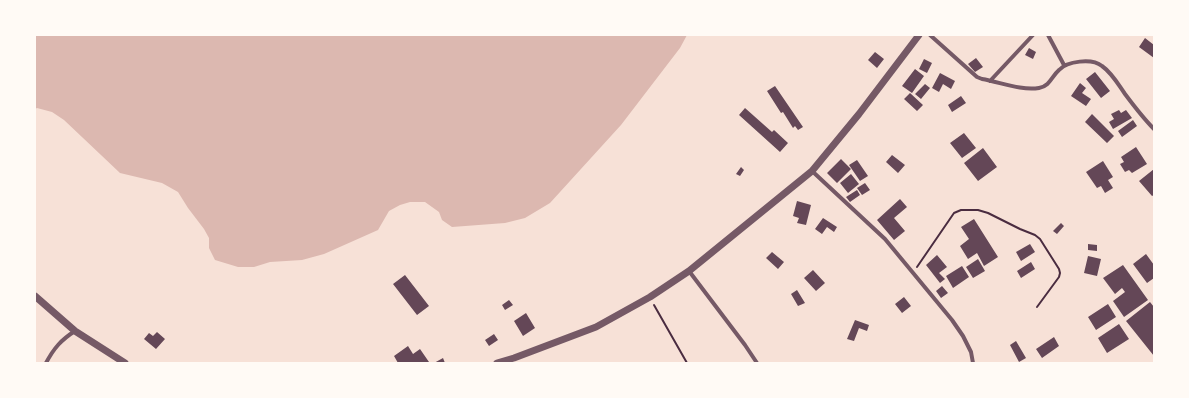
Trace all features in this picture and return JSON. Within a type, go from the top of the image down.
[{"type":"street","points":[[497,363],[596,327],[650,297],[689,271],[812,171],[859,114],[919,35]]},
{"type":"street","points":[[930,35],[975,76],[982,80],[990,80],[1033,88],[1042,87],[1051,81],[1058,70],[1064,65],[1089,62],[1101,65],[1111,74],[1141,115],[1154,129]]},
{"type":"street","points":[[990,80],[1033,35]]},
{"type":"street","points":[[1048,35],[1064,65]]},
{"type":"street","points":[[812,171],[885,239],[952,320],[963,336],[971,352],[974,363]]},
{"type":"street","points":[[689,271],[757,363]]},
{"type":"street","points":[[35,296],[75,331],[125,363]]},
{"type":"street","points":[[46,363],[52,351],[63,339],[75,331]]},
{"type":"path","points":[[913,273],[954,213],[961,210],[978,210],[988,213],[1037,236],[1053,259],[1059,269],[1060,275],[1038,307]]},
{"type":"path","points":[[650,297],[687,363]]},
{"type":"shaded area","points":[[35,35],[687,35],[680,48],[621,125],[550,203],[525,218],[505,223],[452,227],[442,220],[439,212],[425,202],[410,202],[389,211],[378,230],[324,254],[302,260],[270,262],[254,267],[238,267],[215,260],[209,248],[209,238],[178,192],[162,183],[120,173],[64,120],[52,112],[37,108],[35,109]]},
{"type":"building","points":[[1145,38],[1154,45],[1154,58],[1139,47]]},
{"type":"building","points":[[1029,48],[1036,52],[1033,59],[1025,55]]},
{"type":"building","points":[[875,52],[884,59],[877,68],[868,60]]},
{"type":"building","points":[[976,58],[983,67],[975,72],[968,64]]},
{"type":"building","points":[[924,59],[932,63],[927,73],[919,69]]},
{"type":"building","points":[[915,69],[924,76],[912,93],[902,86]]},
{"type":"building","points":[[1095,72],[1110,91],[1101,98],[1086,79]]},
{"type":"building","points":[[940,73],[955,81],[951,89],[943,84],[939,92],[932,88]]},
{"type":"building","points":[[1080,83],[1086,88],[1082,93],[1091,99],[1086,106],[1071,96]]},
{"type":"building","points":[[925,84],[930,88],[921,99],[915,94]]},
{"type":"building","points":[[775,86],[803,127],[798,130],[795,126],[793,128],[783,112],[781,113],[767,91]]},
{"type":"building","points":[[910,93],[923,105],[917,111],[904,99]]},
{"type":"building","points":[[961,96],[966,103],[952,112],[948,105]]},
{"type":"building","points":[[745,108],[772,132],[774,130],[788,143],[780,152],[739,115]]},
{"type":"building","points":[[1119,110],[1121,113],[1126,110],[1132,118],[1113,129],[1109,122],[1114,119],[1111,114]]},
{"type":"building","points":[[1092,114],[1114,136],[1107,143],[1085,122]]},
{"type":"building","points":[[1133,120],[1137,126],[1122,137],[1118,131]]},
{"type":"building","points":[[964,133],[976,148],[962,158],[950,143]]},
{"type":"building","points":[[1136,147],[1147,164],[1132,173],[1129,170],[1125,172],[1120,164],[1124,162],[1121,157]]},
{"type":"building","points":[[983,148],[997,167],[978,181],[964,163]]},
{"type":"building","points":[[892,155],[905,165],[898,173],[886,162]]},
{"type":"building","points":[[841,159],[851,169],[837,183],[827,173]]},
{"type":"building","points":[[857,160],[868,176],[860,181],[849,165]]},
{"type":"building","points":[[1103,161],[1113,177],[1108,180],[1113,188],[1105,193],[1101,186],[1097,188],[1086,172]]},
{"type":"building","points":[[741,167],[744,170],[740,176],[736,174]]},
{"type":"building","points":[[1154,169],[1154,195],[1152,196],[1139,181]]},
{"type":"building","points":[[851,174],[859,184],[848,193],[840,183]]},
{"type":"building","points":[[865,183],[870,190],[862,195],[857,188]]},
{"type":"building","points":[[857,190],[860,195],[850,202],[846,197]]},
{"type":"building","points":[[900,199],[907,207],[894,218],[905,231],[894,240],[877,220]]},
{"type":"building","points":[[797,201],[811,205],[806,225],[797,223],[799,218],[793,216]]},
{"type":"building","points":[[823,218],[837,227],[834,232],[827,227],[822,234],[815,229]]},
{"type":"building","points":[[974,219],[998,257],[984,266],[977,253],[968,259],[960,246],[969,239],[961,227]]},
{"type":"building","points":[[1061,223],[1064,226],[1057,234],[1053,231]]},
{"type":"building","points":[[1030,244],[1035,252],[1021,261],[1016,252]]},
{"type":"building","points":[[1088,244],[1097,245],[1097,251],[1088,250]]},
{"type":"building","points":[[772,252],[784,262],[778,269],[766,258]]},
{"type":"building","points":[[1146,254],[1154,265],[1154,278],[1147,283],[1133,264]]},
{"type":"building","points":[[937,255],[947,267],[939,273],[945,279],[940,283],[926,265]]},
{"type":"building","points":[[1088,256],[1101,259],[1097,276],[1084,273]]},
{"type":"building","points":[[978,259],[985,271],[973,278],[966,267]]},
{"type":"building","points":[[1031,262],[1035,269],[1021,278],[1017,271]]},
{"type":"building","points":[[1123,265],[1148,300],[1124,317],[1113,301],[1125,292],[1122,288],[1115,294],[1103,278]]},
{"type":"building","points":[[962,266],[969,277],[953,288],[946,276]]},
{"type":"building","points":[[813,270],[825,283],[816,291],[804,278]]},
{"type":"building","points":[[405,275],[429,306],[417,315],[393,284]]},
{"type":"building","points":[[942,286],[948,293],[941,298],[936,291]]},
{"type":"building","points":[[797,290],[805,303],[798,306],[791,294]]},
{"type":"building","points":[[904,297],[911,306],[902,313],[895,304]]},
{"type":"building","points":[[509,300],[513,305],[505,310],[502,305]]},
{"type":"building","points":[[1150,302],[1154,307],[1154,356],[1126,321]]},
{"type":"building","points":[[1108,304],[1116,317],[1096,330],[1088,317]]},
{"type":"building","points":[[526,313],[535,328],[523,336],[514,321]]},
{"type":"building","points":[[855,320],[869,325],[867,331],[859,328],[854,341],[847,339]]},
{"type":"building","points":[[1119,324],[1129,339],[1107,353],[1098,338]]},
{"type":"building","points":[[157,332],[165,339],[156,349],[144,339],[149,333],[153,336]]},
{"type":"building","points":[[494,334],[498,340],[489,346],[485,340]]},
{"type":"building","points":[[1054,337],[1059,346],[1042,358],[1036,349]]},
{"type":"building","points":[[1016,341],[1026,358],[1019,362],[1010,345]]},
{"type":"building","points":[[408,346],[413,354],[420,349],[429,362],[398,363],[394,356]]},
{"type":"building","points":[[443,358],[445,363],[434,363]]}]
